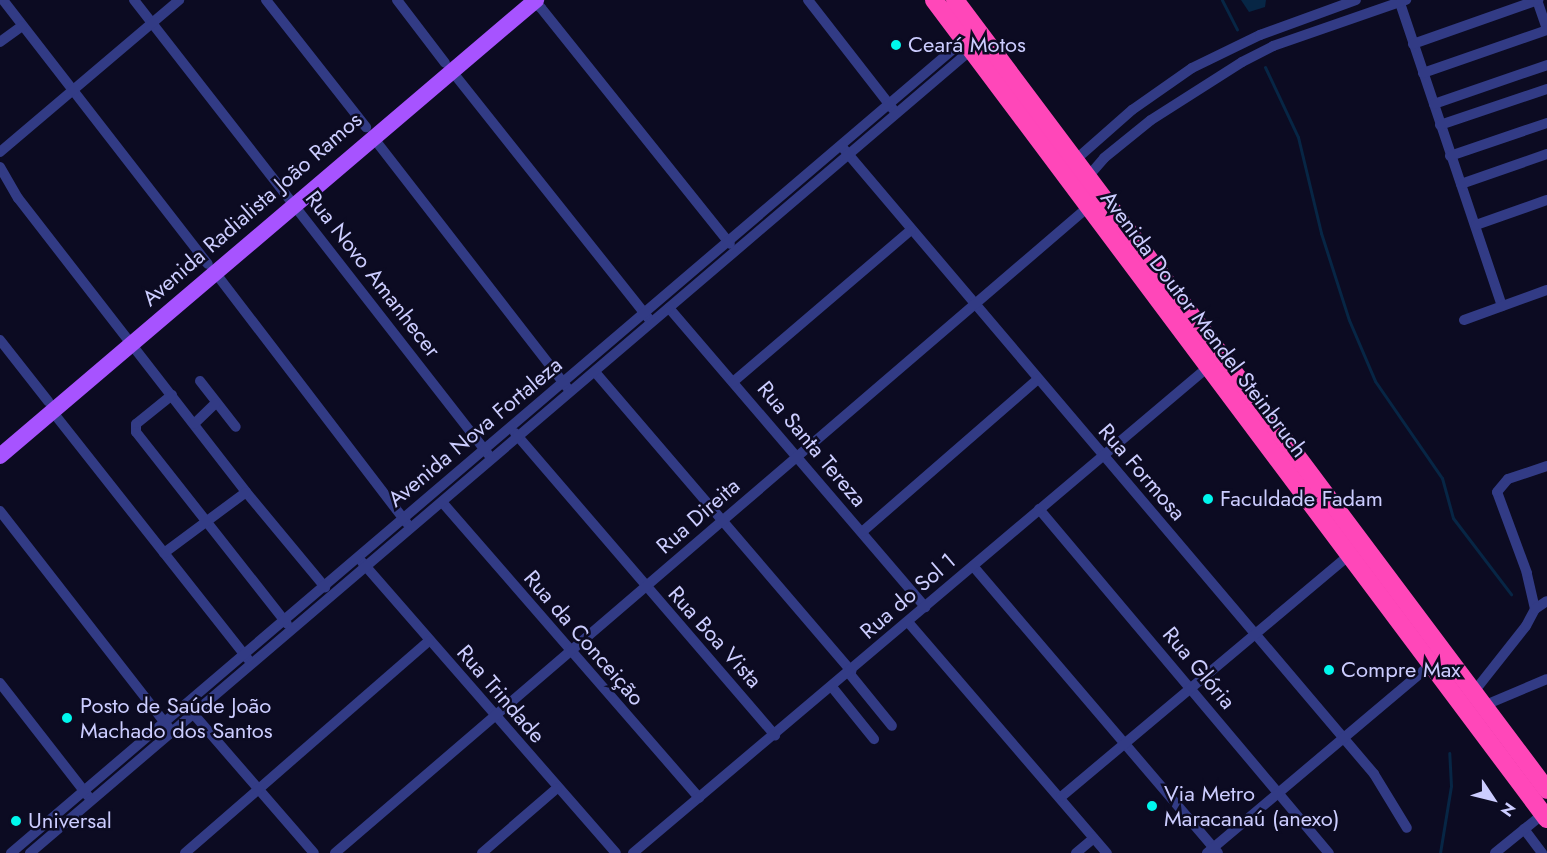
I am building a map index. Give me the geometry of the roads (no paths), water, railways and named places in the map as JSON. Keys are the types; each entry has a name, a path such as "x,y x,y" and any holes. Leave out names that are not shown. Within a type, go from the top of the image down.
{"highway":[{"name":"Avenida Doutor Mendel Steinbruch","path":"934,0 1086,208 1545,817"},
{"name":"Avenida Doutor Mendel Steinbruch","path":"960,2 1073,162 1478,700 1544,781"}],"main road":[{"name":"Avenida Radialista João Ramos","path":"0,456 50,406 369,131 448,66 532,2"},
{"name":"Avenida Radialista João Ramos","path":"0,442 50,406"}],"street":[{"path":"3,0 407,523"},
{"name":"Rua Novo Amanhecer","path":"134,0 492,459"},
{"path":"0,152 179,0"},
{"path":"266,0 571,392"},
{"path":"398,0 652,323"},
{"path":"808,0 892,108"},
{"path":"1073,162 1132,110 1192,68 1267,32 1356,0"},
{"path":"1413,44 1537,0 1547,29 1423,73"},
{"path":"1086,179 1104,158 1160,113 1195,89 1273,46 1402,1 1413,44 1502,306"},
{"path":"532,2 734,249"},
{"path":"0,42 22,26"},
{"path":"1267,32 1273,46"},
{"name":"Avenida Nova Fortaleza","path":"407,523 442,502 595,372 844,150 968,45"},
{"path":"1434,104 1547,65"},
{"path":"1440,125 1547,89"},
{"path":"1450,156 1547,123"},
{"name":"Avenida Nova Fortaleza","path":"30,853 292,630 484,449 564,383 726,240 844,150"},
{"name":"Rua Formosa","path":"844,150 1037,380 1255,632 1385,789 1407,828"},
{"path":"1461,184 1547,154"},
{"path":"0,167 18,198 129,338 246,492 325,587"},
{"path":"1476,225 1547,200"},
{"name":"Rua Direita","path":"335,853 1086,208"},
{"path":"733,382 911,230"},
{"path":"1464,320 1547,290"},
{"name":"Rua Santa Tereza","path":"669,308 925,607"},
{"path":"0,340 252,664"},
{"name":"Rua do Sol 1","path":"633,853 1207,368"},
{"path":"595,372 850,672 892,726"},
{"path":"862,532 1037,380"},
{"path":"200,381 236,427"},
{"path":"172,395 134,427 205,522 292,630"},
{"path":"194,424 216,403"},
{"name":"Rua Boa Vista","path":"510,428 645,588 775,735"},
{"path":"1535,609 1527,573 1497,492 1509,479 1547,466"},
{"path":"164,553 246,492"},
{"name":"Rua da Conceição","path":"442,502 569,652 699,798"},
{"name":"Rua Glória","path":"1039,509 1329,853"},
{"path":"0,511 173,732"},
{"path":"1061,797 1348,556"},
{"name":"Avenida Nova Fortaleza","path":"11,853 284,620 325,587 362,562"},
{"name":"Rua Trindade","path":"362,562 556,788 616,853"},
{"path":"973,566 1126,743 1213,851 1342,737 1430,664"},
{"path":"1478,700 1535,609 1547,601"},
{"path":"908,622 1107,853"},
{"path":"185,853 429,641"},
{"path":"1478,700 1547,679"},
{"path":"0,683 92,801"},
{"path":"832,687 874,739"},
{"path":"186,705 314,853"},
{"path":"482,853 556,788"},
{"path":"1494,853 1524,829 1545,817"},
{"path":"1524,829 1542,853"},
{"path":"1076,853 1094,838"}],"water":[{"path":"1241,0 1266,0 1265,7 1249,12"}],"waterway":[{"path":"1222,0 1237,29"},
{"path":"1265,67 1298,137 1321,233 1349,320 1375,381 1442,478 1453,518 1511,594"},
{"path":"1440,853 1451,786 1449,753"}],"place":[{"name":"Ceará Motos","path":"896,45"},
{"name":"Faculdade Fadam","path":"1208,499"},
{"name":"Compre Max","path":"1329,670"},
{"name":"Posto de Saúde João Machado dos Santos","path":"67,718"},
{"name":"Via Metro Maracanaú (anexo)","path":"1152,806"},
{"name":"Universal","path":"16,821"}]}
